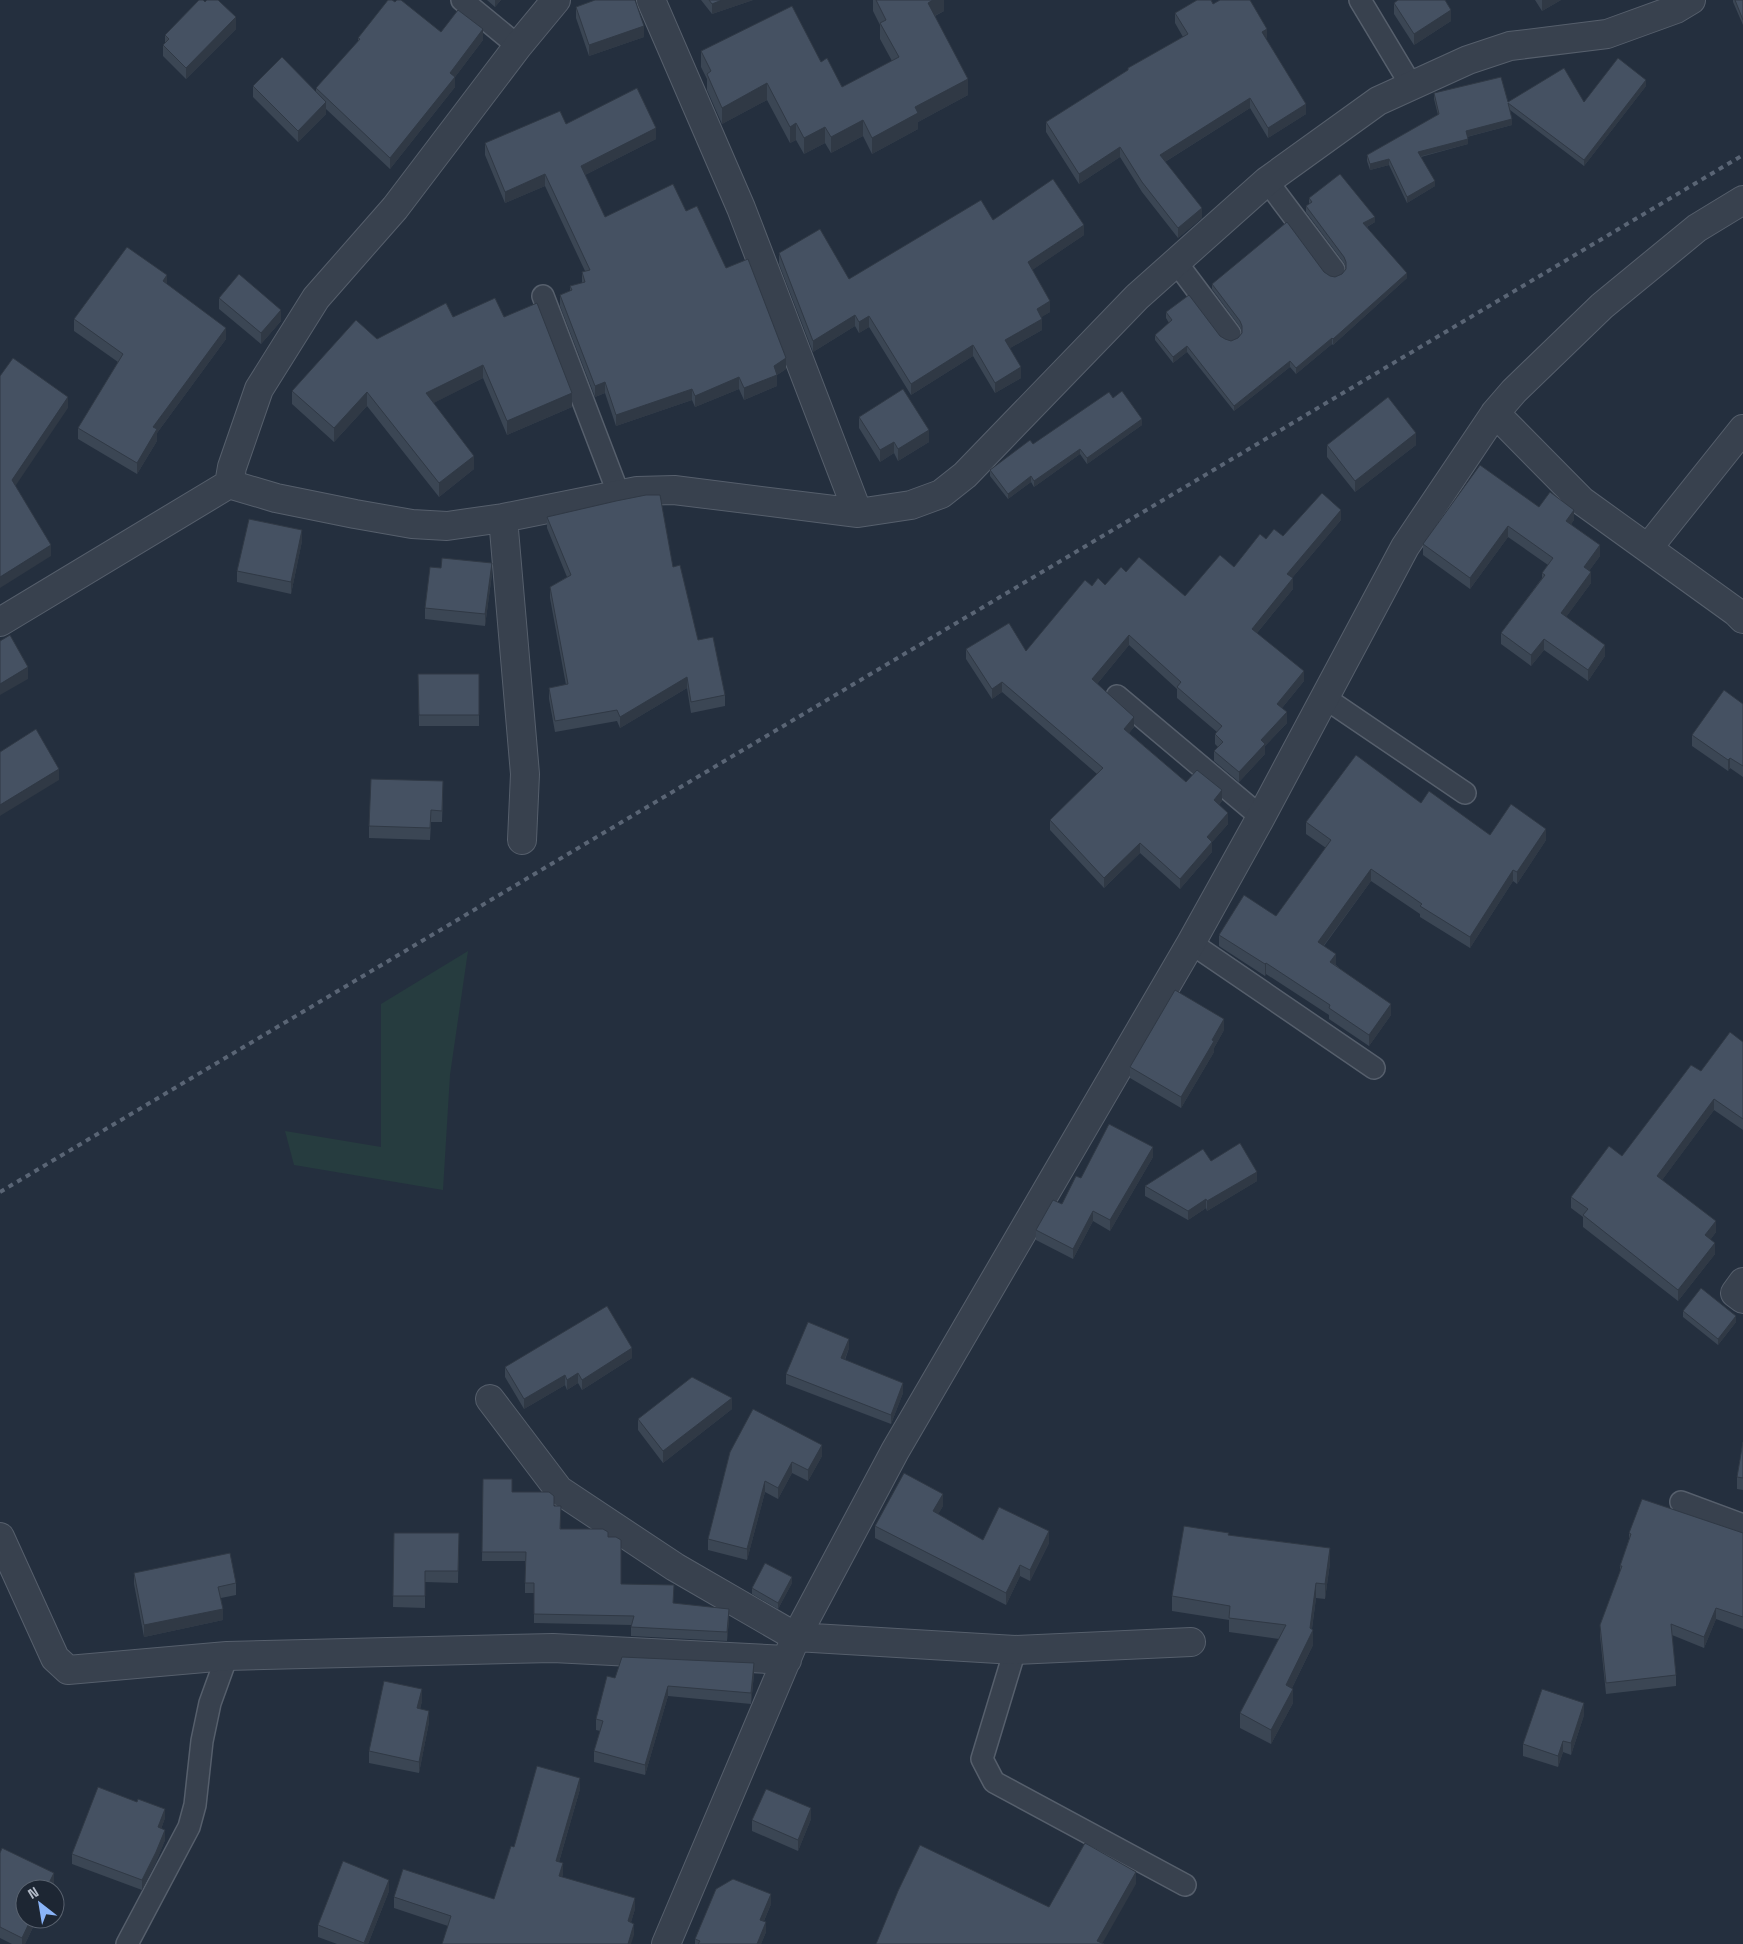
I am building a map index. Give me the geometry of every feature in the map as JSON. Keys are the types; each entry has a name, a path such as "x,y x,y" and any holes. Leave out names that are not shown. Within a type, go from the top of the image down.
{"street":[{"path":"229,484 232,467 259,389 316,298 395,208 518,46 556,0"},
{"path":"651,0 741,208 858,513"},
{"path":"0,622 229,484 276,498 412,524 447,526 503,518 637,491 674,490 858,513 911,505 941,494 965,475 1137,297 1267,181 1378,101 1468,60 1510,46 1607,34 1676,9 1691,0"},
{"path":"666,1944 792,1649 895,1451 1191,944 1405,547 1496,413 1514,391 1602,306 1697,228 1743,200"},
{"path":"1496,413 1582,501 1736,612 1743,620"},
{"path":"1648,548 1743,429"},
{"path":"503,518 525,774 522,840"},
{"path":"1743,1282 1735,1293 1743,1299"},
{"path":"490,1399 559,1490 675,1567 792,1649"},
{"path":"0,1537 55,1658 68,1670 227,1656 553,1648 1015,1650 1191,1642"}],"lane":[{"path":"462,0 518,46"},
{"path":"1360,0 1411,85"},
{"path":"1267,181 1334,270"},
{"path":"1176,262 1230,334"},
{"path":"543,296 619,495"},
{"path":"1117,696 1261,817"},
{"path":"1325,698 1465,793"},
{"path":"1191,944 1374,1068"},
{"path":"1681,1502 1743,1525"},
{"path":"1015,1650 982,1759 994,1782 1185,1885"},
{"path":"127,1944 189,1827 195,1805 202,1741 210,1703 227,1656"}],"green space":[{"path":"468,951 450,1075 443,1190 294,1165 285,1131 381,1147 381,1004"}],"building":[{"path":"199,0 205,2 207,0 218,0 236,17 186,68 163,45 169,39 165,35"},
{"path":"388,0 395,2 401,0 441,32 458,10 483,29 450,73 455,77 390,158 316,88 360,39 358,38"},
{"path":"595,0 635,0 644,26 589,45 576,7"},
{"path":"709,0 722,0 712,4"},
{"path":"876,0 933,0 928,3 968,79 915,107 918,113 872,138 863,120 831,137 825,127 804,138 796,123 790,127 767,83 722,108 707,74 711,71 701,51 792,6 821,62 827,58 842,87 899,57 880,23 886,20"},
{"path":"1197,0 1211,0 1213,4 1220,0 1250,0 1267,29 1262,32 1306,104 1268,128 1250,98 1160,155 1202,208 1178,228 1142,182 1120,147 1079,174 1046,122 1128,70 1128,68 1188,34 1175,13"},
{"path":"1398,0 1445,0 1451,10 1414,34 1394,3"},
{"path":"1735,0 1743,0 1743,20"},
{"path":"282,57 326,102 298,131 253,86"},
{"path":"1618,58 1646,80 1584,160 1508,103 1512,119 1466,131 1468,139 1418,152 1435,181 1407,197 1389,159 1370,164 1367,155 1439,114 1434,93 1501,77 1508,102 1564,68 1584,102"},
{"path":"637,88 656,128 581,166 605,217 673,184 686,211 697,206 726,268 748,259 786,358 774,366 777,375 744,388 739,377 695,396 692,389 616,415 605,382 595,386 560,295 572,290 570,286 585,282 582,272 590,270 545,174 505,192 485,143 560,111 566,124"},
{"path":"1340,174 1375,217 1363,223 1407,273 1333,339 1296,368 1290,361 1234,406 1187,346 1173,357 1155,335 1172,320 1166,312 1189,295 1220,336 1231,341 1238,338 1242,333 1240,321 1212,284 1287,222 1324,272 1335,277 1342,274 1346,269 1344,257 1306,206 1312,202 1309,198"},
{"path":"1053,179 1084,225 1028,262 1050,301 1037,309 1042,319 1005,340 1021,367 995,383 973,345 911,384 869,316 859,322 855,315 813,341 779,253 820,229 849,279 981,200 993,220"},
{"path":"127,247 167,275 163,281 226,328 153,427 157,429 137,463 78,428 123,354 74,319"},
{"path":"239,274 281,310 261,333 219,298"},
{"path":"495,298 504,317 537,303 572,393 507,421 483,365 426,393 474,456 439,483 367,392 334,428 292,391 356,320 377,339 446,303 453,317"},
{"path":"13,358 68,397 12,480 51,545 0,577 0,376"},
{"path":"903,389 929,430 898,449 894,442 880,450 859,417"},
{"path":"1122,391 1142,419 1087,458 1080,449 1034,481 1031,476 1008,494 990,470 1030,440 1033,444 1109,392 1113,398"},
{"path":"1388,397 1416,433 1355,481 1327,445"},
{"path":"1480,465 1539,507 1550,492 1574,510 1566,521 1600,545 1584,567 1591,572 1561,613 1605,645 1588,670 1544,639 1531,655 1501,633 1545,575 1542,573 1553,558 1508,526 1470,578 1423,544"},
{"path":"1322,493 1341,510 1287,574 1293,578 1252,629 1304,671 1277,704 1287,712 1261,740 1265,744 1239,772 1214,751 1223,742 1215,734 1222,726 1177,687 1181,682 1129,635 1092,679 1134,717 1124,729 1186,782 1197,770 1222,790 1214,800 1228,813 1207,837 1212,842 1180,879 1140,843 1104,878 1050,820 1103,768 1002,682 992,689 966,649 1009,623 1026,651 1085,580 1092,586 1098,578 1105,585 1121,567 1126,572 1139,557 1185,596 1220,555 1234,567 1260,534 1266,539 1274,529 1283,536"},
{"path":"646,495 660,495 673,567 680,565 698,640 713,637 725,695 691,702 687,677 620,717 617,710 555,721 549,688 568,684 550,587 571,575 547,517"},
{"path":"249,519 302,530 291,582 237,571"},
{"path":"442,558 492,563 485,614 425,608 430,567 441,568"},
{"path":"10,635 28,667 0,684 0,641"},
{"path":"418,674 479,674 479,715 419,715"},
{"path":"1724,690 1743,704 1743,766 1730,758 1728,760 1692,735"},
{"path":"36,729 59,769 0,805 0,752"},
{"path":"1356,755 1421,803 1429,791 1490,835 1511,804 1546,829 1517,872 1513,870 1470,937 1420,906 1422,904 1371,869 1318,942 1336,954 1330,962 1391,1004 1369,1035 1329,1008 1330,1005 1219,935 1244,895 1276,916 1331,840 1306,822"},
{"path":"371,779 443,781 442,811 431,810 430,828 369,826"},
{"path":"1175,990 1224,1019 1212,1040 1214,1041 1181,1097 1130,1067"},
{"path":"1730,1032 1743,1042 1743,1119 1714,1099 1657,1176 1716,1221 1705,1235 1715,1243 1678,1290 1583,1215 1588,1209 1571,1197 1609,1146 1622,1156 1691,1065 1701,1071"},
{"path":"1109,1124 1153,1147 1110,1220 1093,1211 1073,1249 1036,1230 1053,1200 1062,1204 1076,1176 1081,1178"},
{"path":"1240,1143 1257,1172 1207,1201 1206,1199 1188,1211 1145,1186 1203,1149 1211,1161"},
{"path":"1701,1288 1736,1316 1718,1339 1683,1311"},
{"path":"607,1306 632,1348 582,1380 578,1373 567,1380 565,1375 524,1399 505,1367"},
{"path":"808,1322 849,1339 841,1358 903,1383 891,1415 786,1374"},
{"path":"692,1377 732,1398 663,1451 638,1419"},
{"path":"753,1409 822,1445 808,1470 792,1462 778,1488 765,1481 747,1549 708,1539 730,1452"},
{"path":"1743,1442 1743,1478 1737,1477"},
{"path":"904,1473 943,1494 933,1511 983,1540 999,1507 1049,1531 1030,1570 1020,1565 1006,1593 875,1526"},
{"path":"483,1479 512,1479 512,1492 549,1492 554,1496 554,1506 561,1506 560,1529 603,1529 608,1532 608,1537 616,1537 621,1540 621,1584 674,1585 673,1603 729,1609 727,1632 631,1627 634,1616 534,1614 534,1583 525,1583 526,1552 482,1552"},
{"path":"1642,1499 1743,1533 1743,1617 1716,1608 1704,1637 1671,1624 1676,1675 1606,1683 1600,1625 1622,1566 1620,1566 1631,1534 1629,1533"},
{"path":"1184,1526 1229,1533 1228,1535 1330,1548 1325,1584 1316,1583 1310,1628 1313,1630 1286,1685 1293,1689 1271,1730 1240,1713 1286,1625 1229,1618 1230,1606 1172,1596"},
{"path":"394,1533 459,1533 458,1571 425,1571 425,1596 393,1596"},
{"path":"230,1553 236,1583 218,1587 223,1609 144,1625 134,1573"},
{"path":"765,1563 792,1577 778,1603 752,1588"},
{"path":"622,1657 754,1663 751,1693 668,1686 645,1765 594,1751 603,1721 596,1719 607,1676 615,1678"},
{"path":"384,1681 422,1689 417,1708 429,1711 419,1762 369,1751"},
{"path":"1542,1689 1584,1703 1571,1743 1563,1741 1558,1756 1523,1744"},
{"path":"537,1766 580,1778 556,1861 563,1863 559,1876 635,1898 628,1921 634,1924 628,1944 442,1944 451,1916 394,1897 403,1869 494,1899 511,1846 514,1847"},
{"path":"98,1787 137,1802 138,1799 165,1809 158,1827 165,1830 142,1880 72,1854"},
{"path":"766,1789 811,1808 798,1840 752,1820"},
{"path":"1085,1843 1136,1872 1097,1941 1104,1944 876,1944 920,1845 1049,1907"},
{"path":"2,1848 54,1873 51,1879 15,1879 15,1929 26,1929 22,1938 0,1927 0,1853"},
{"path":"343,1861 389,1880 364,1943 318,1925"},
{"path":"733,1879 771,1894 760,1920 766,1922 757,1944 698,1944 700,1941 695,1939 716,1889"}],"railway":[{"path":"0,1192 1743,155"}]}
